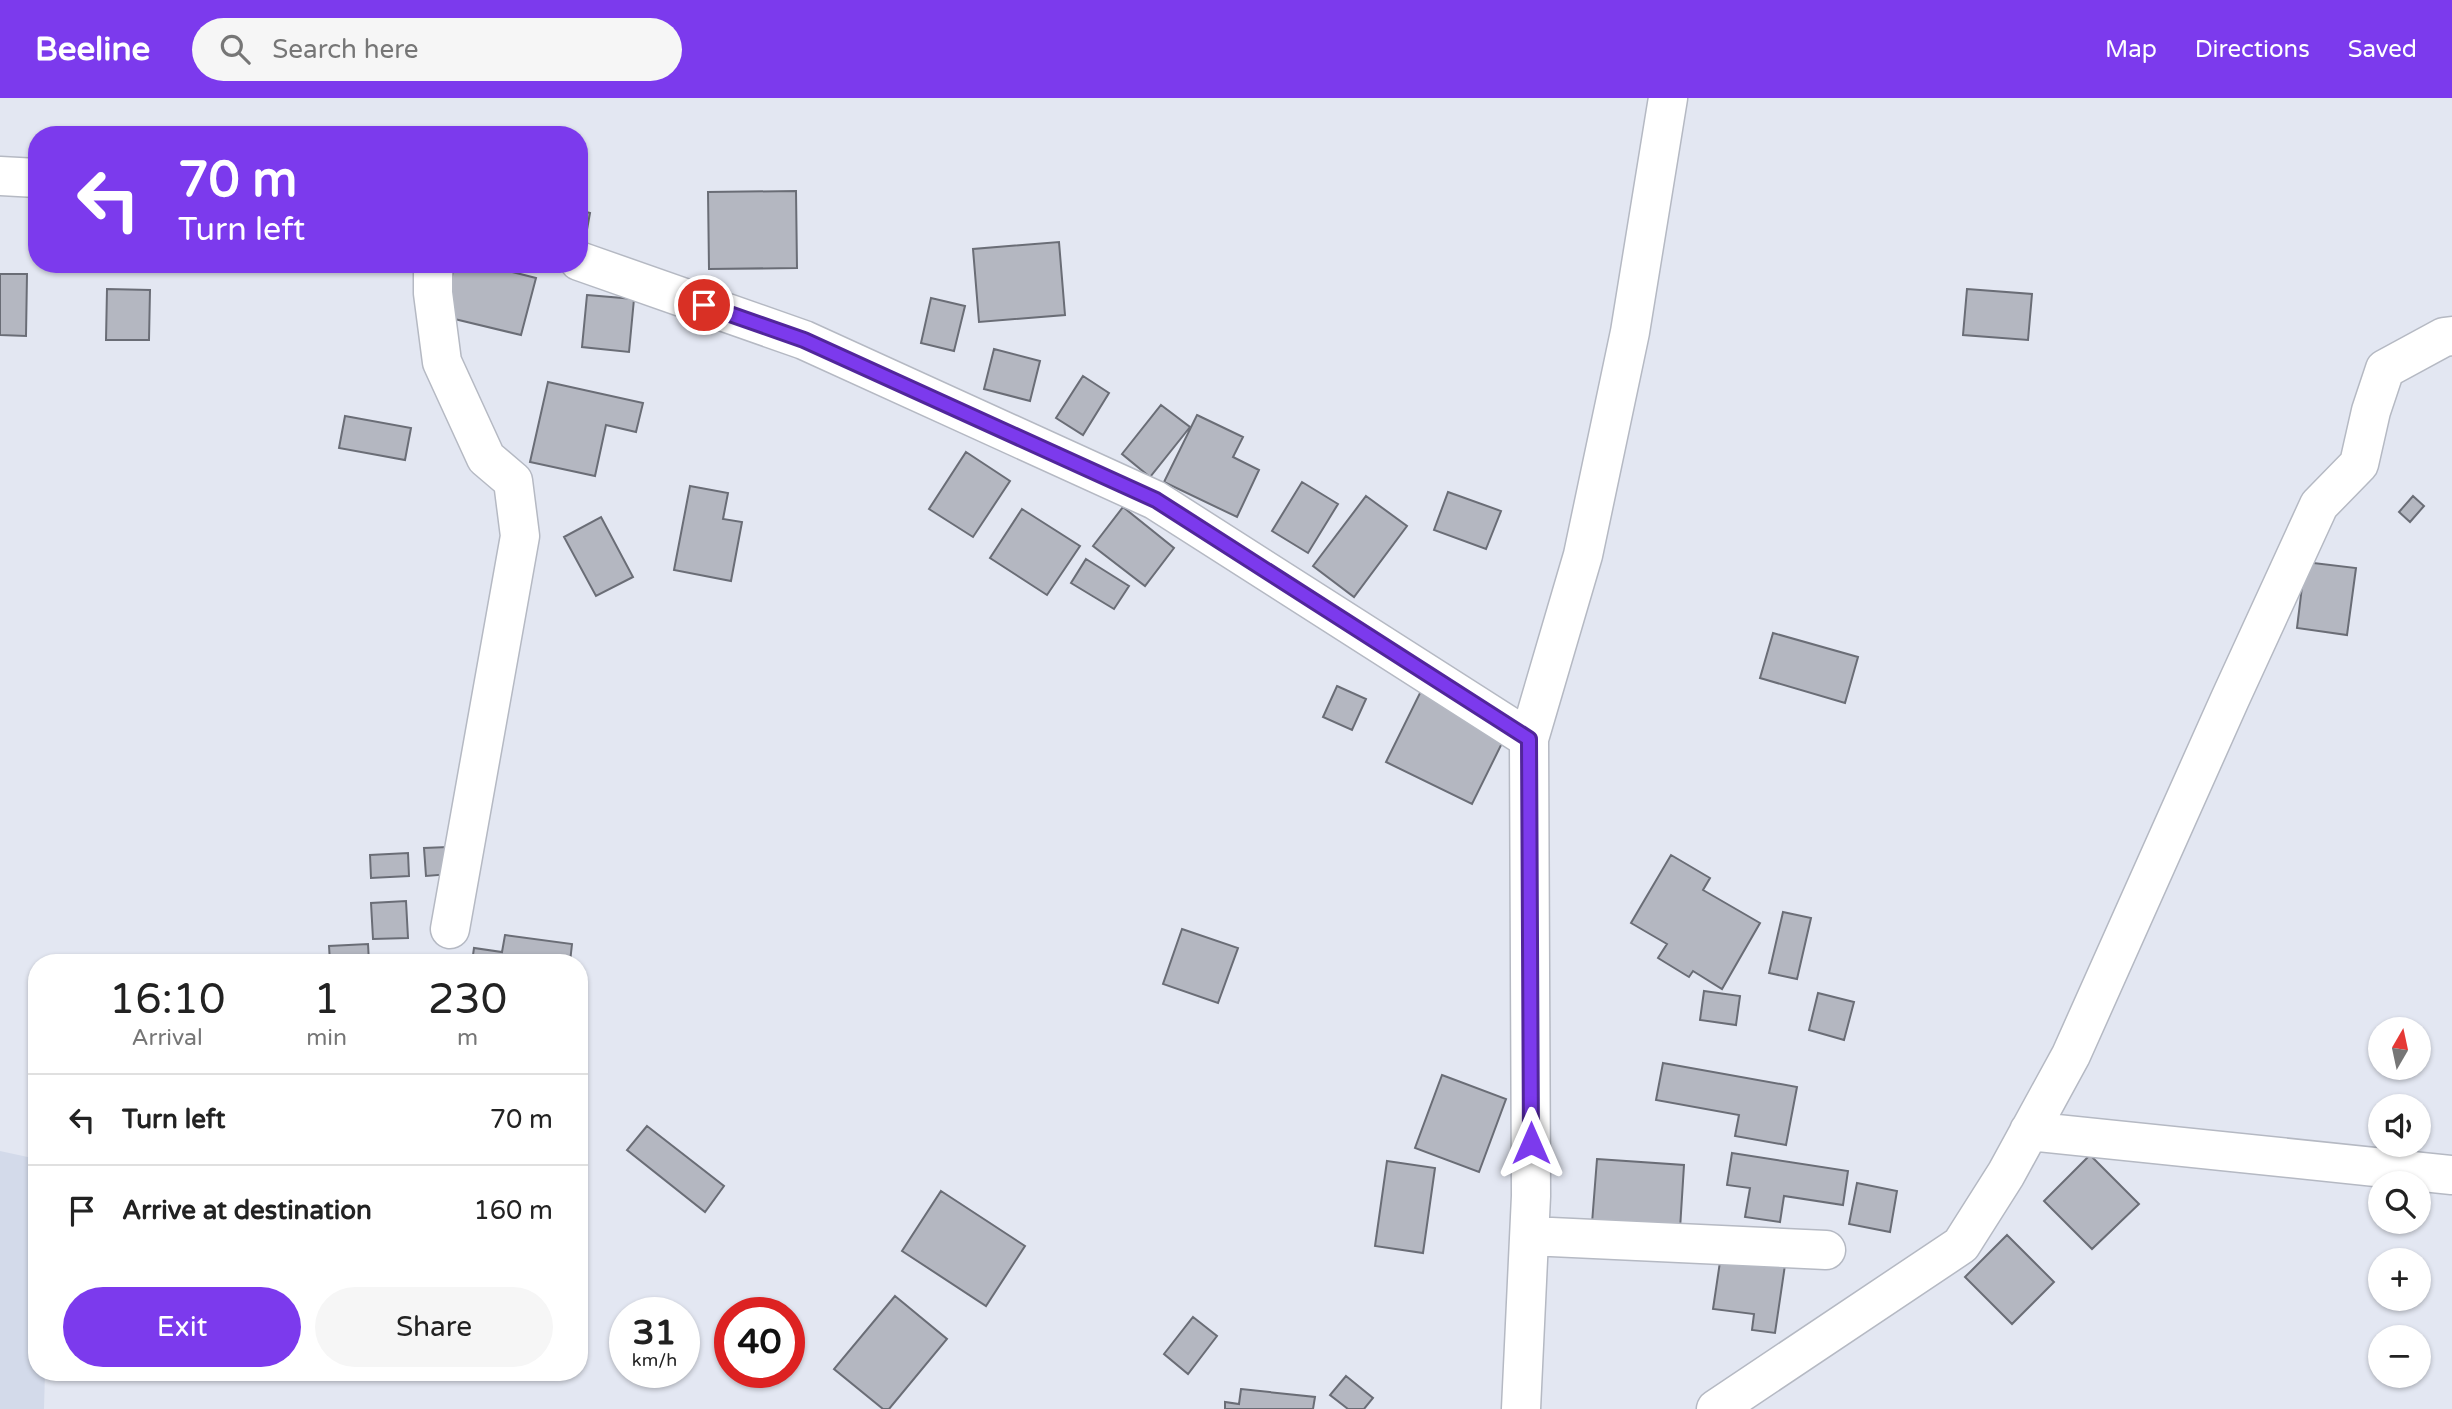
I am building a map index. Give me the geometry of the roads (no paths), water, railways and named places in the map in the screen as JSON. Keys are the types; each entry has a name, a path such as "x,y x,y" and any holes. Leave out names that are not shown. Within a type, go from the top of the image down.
{"street":[{"path":"1521,1409 1530,1236 1529,739 1583,555 1630,332 1668,98"},
{"path":"0,176 28,178"},
{"path":"588,264 804,340 1156,500 1529,739"},
{"path":"433,273 442,362 486,458 513,481 520,536 450,929"},
{"path":"1716,1409 1961,1245 2006,1174 2071,1055 2319,505 2359,464 2371,411 2385,369 2444,337 2452,336"},
{"path":"2029,1131 2452,1175"},
{"path":"1530,1236 1826,1250"}]}
